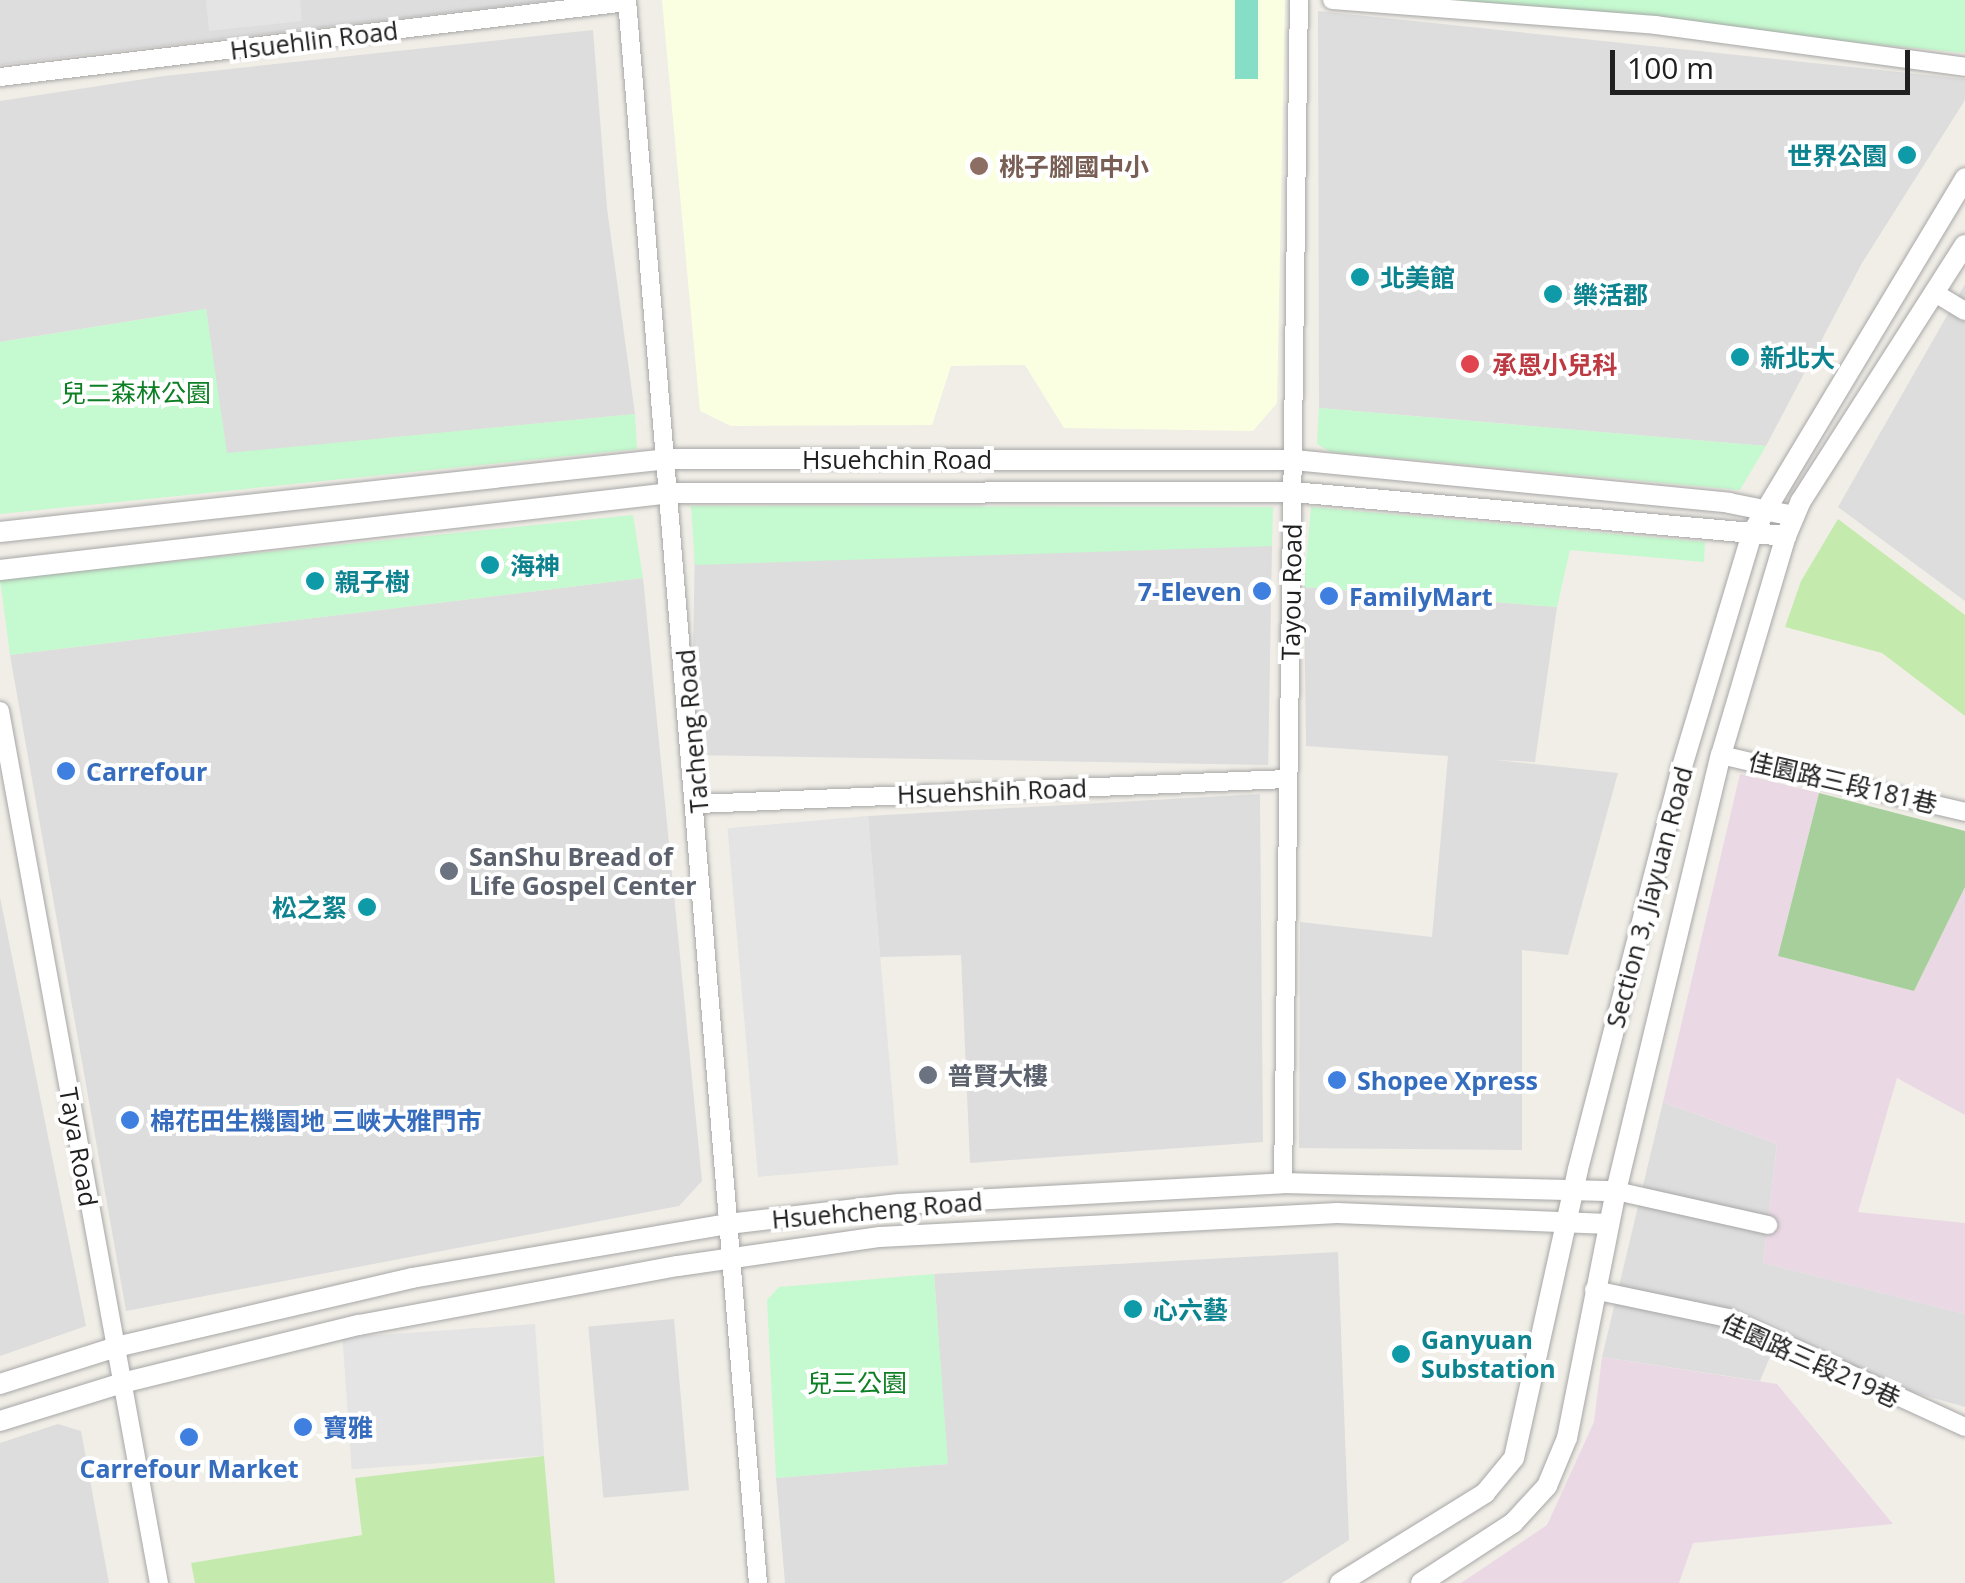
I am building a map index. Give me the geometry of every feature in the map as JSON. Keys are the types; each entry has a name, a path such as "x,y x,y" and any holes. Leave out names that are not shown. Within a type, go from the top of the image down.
{"street":[{"name":"Tayou Road","path":"1283,1184 1299,0"},
{"path":"1332,0 1656,25 1965,67"},
{"name":"Hsuehlin Road","path":"0,77 627,1"},
{"name":"Tacheng Road","path":"627,1 698,804 758,1583"},
{"name":"Section 3, Jiayuan Road","path":"1340,1583 1485,1492 1514,1458 1574,1189 1681,770 1752,533 1763,507 1965,178"},
{"name":"Section 3, Jiayuan Road","path":"1422,1583 1513,1524 1547,1486 1566,1438 1616,1191 1721,756 1790,526 1965,245"},
{"path":"1935,293 1965,311"},
{"name":"Hsuehchin Road","path":"0,532 668,459 1294,460 1763,507 1790,526"},
{"name":"Hsuehchin Road","path":"0,570 671,493 1293,492 1752,533 1790,526"},
{"name":"Taya Road","path":"0,710 159,1583"},
{"name":"佳園路三段181巷","path":"1721,756 1965,812"},
{"name":"Hsuehshih Road","path":"698,804 1286,779"},
{"name":"Hsuehcheng Road","path":"0,1384 116,1347 412,1278 728,1224 898,1204 1283,1184 1574,1189 1616,1191 1768,1226"},
{"name":"Hsuehcheng Road","path":"0,1421 122,1382 359,1325 731,1258 915,1234 1199,1215 1568,1218 1609,1224"},
{"name":"佳園路三段219巷","path":"1594,1290 1728,1318 1965,1427"}],"shaded area":[{"path":"0,0 555,0 0,65"},
{"path":"206,0 300,0 302,21 209,31"},
{"name":"桃子腳國中小","path":"662,0 1285,0 1277,403 1253,431 1064,428 1025,365 951,366 932,425 731,426 700,411"},
{"path":"1318,11 1965,79 1965,100 1862,263 1766,446 1319,408"},
{"path":"593,30 607,208 635,414 226,454 206,309 0,342 0,101 164,76"},
{"path":"1965,284 1965,601 1838,507"},
{"path":"695,536 1272,546 1268,765 691,755"},
{"path":"643,578 702,1181 679,1206 126,1311 10,655"},
{"path":"1304,587 1557,607 1535,762 1495,760 1618,773 1568,955 1522,950 1522,1150 1299,1148 1300,922 1432,937 1448,756 1306,746"},
{"path":"1740,774 1819,793 1778,956 1914,991 1965,887 1965,1115 1897,1078 1858,1212 1965,1223 1965,1314 1763,1263 1777,1144 1663,1102"},
{"path":"1260,794 1263,1142 970,1163 961,955 880,957 868,816"},
{"path":"868,816 899,1165 758,1177 728,828"},
{"path":"0,897 86,1326 0,1356"},
{"path":"1663,1102 1777,1144 1763,1263 1965,1314 1965,1407 1772,1352 1760,1381 1602,1357"},
{"path":"1338,1252 1349,1540 1282,1583 785,1583 776,1478 947,1464 934,1274"},
{"path":"674,1319 689,1490 603,1498 588,1326"},
{"path":"535,1324 544,1456 352,1469 342,1337"},
{"path":"1602,1357 1777,1384 1893,1524 1693,1543 1679,1583 1461,1583 1547,1525 1594,1422"},
{"path":"58,1424 81,1431 109,1583 0,1583 0,1443"}],"green space":[{"path":"1235,0 1258,0 1258,79 1235,79"},
{"path":"1425,0 1965,0 1965,53"},
{"name":"兒二森林公園","path":"206,309 227,453 635,414 637,449 0,514 0,342"},
{"path":"1319,408 1766,446 1740,490 1331,452 1317,444"},
{"path":"691,506 1273,507 1272,546 695,565"},
{"path":"1311,507 1705,542 1704,562 1570,550 1557,607 1304,587"},
{"path":"633,515 643,578 10,655 0,579"},
{"path":"1838,519 1965,615 1965,716 1882,653 1785,627 1801,581"},
{"path":"1819,793 1965,831 1965,887 1914,991 1778,956"},
{"name":"兒三公園","path":"934,1274 948,1464 776,1478 767,1300 779,1287"},
{"path":"544,1456 555,1583 195,1583 191,1563 362,1535 355,1478"}],"place":[{"name":"世界公園","path":"1907,155"},
{"name":"桃子腳國中小","path":"979,166"},
{"name":"北美館","path":"1360,277"},
{"name":"樂活郡","path":"1553,294"},
{"name":"新北大","path":"1740,357"},
{"name":"承恩小兒科","path":"1470,364"},
{"name":"海神","path":"490,565"},
{"name":"親子樹","path":"315,581"},
{"name":"7-Eleven","path":"1262,591"},
{"name":"FamilyMart","path":"1329,596"},
{"name":"Carrefour","path":"66,771"},
{"name":"SanShu Bread of Life Gospel Center","path":"449,871"},
{"name":"松之絮","path":"367,907"},
{"name":"普賢大樓","path":"928,1075"},
{"name":"Shopee Xpress","path":"1337,1080"},
{"name":"棉花田生機園地 三峽大雅門市","path":"130,1120"},
{"name":"心六藝","path":"1133,1309"},
{"name":"Ganyuan Substation","path":"1401,1354"},
{"name":"寶雅","path":"303,1427"},
{"name":"Carrefour Market","path":"189,1437"}]}
